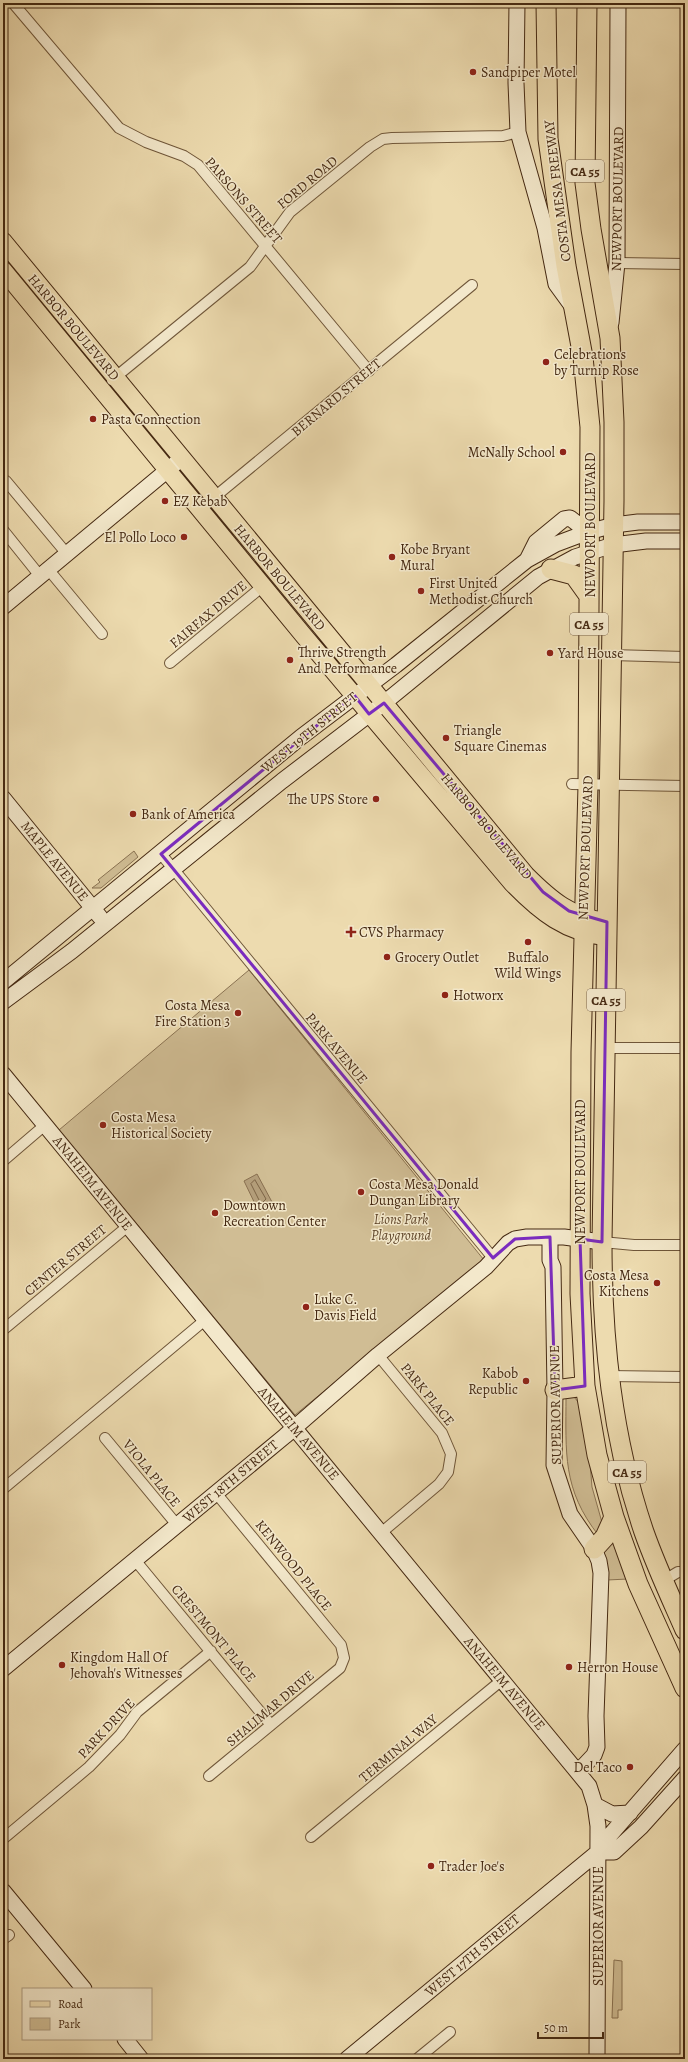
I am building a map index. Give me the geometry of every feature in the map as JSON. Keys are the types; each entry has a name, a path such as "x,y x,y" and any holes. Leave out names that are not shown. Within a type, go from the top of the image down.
{"highway":[{"name":"COSTA MESA FREEWAY","path":"546,3 548,139 573,306"},
{"name":"COSTA MESA FREEWAY","path":"587,3 585,183 591,229 610,338"},
{"name":"NEWPORT BOULEVARD","path":"573,306 582,357 590,427 588,532 589,596 580,784 583,926 580,1294 585,1386 597,1455 614,1517 638,1584 685,1688"},
{"name":"NEWPORT BOULEVARD","path":"610,338 614,422 614,525 602,1242 603,1321 608,1376 620,1446 628,1478 644,1532 685,1630"},
{"path":"551,569 574,575 589,596"},
{"path":"556,1390 585,1386"},
{"path":"594,1550 605,1537 614,1517"}],"main road":[{"name":"HARBOR BOULEVARD","path":"3,241 526,875 555,902 569,911 583,926"},
{"name":"HARBOR BOULEVARD","path":"3,270 369,714 512,883 548,914 564,925 583,926 607,930"}],"street":[{"name":"PARSONS STREET","path":"13,3 119,128 146,142 184,156 198,165 266,245 369,371"},
{"name":"NEWPORT BOULEVARD","path":"517,3 516,83 518,132 545,228 556,284 573,306"},
{"name":"NEWPORT BOULEVARD","path":"610,338 617,263 618,3"},
{"name":"FORD ROAD","path":"101,389 250,267 290,212 370,147 383,139 503,136 518,132"},
{"path":"617,263 685,264"},
{"name":"BERNARD STREET","path":"200,509 472,285"},
{"path":"3,607 182,458"},
{"path":"6,481 67,554"},
{"path":"527,560 536,542 564,519 570,518 588,532"},
{"name":"WEST 19TH STREET","path":"3,982 354,695 527,560 556,544 588,532 614,525 638,522 685,522"},
{"path":"3,530 102,634"},
{"name":"WEST 19TH STREET","path":"3,1002 106,924 282,781 369,714 508,601 551,569 589,552 613,545 646,541 685,541"},
{"name":"FAIRFAX DRIVE","path":"170,663 263,586"},
{"path":"611,655 685,657"},
{"path":"580,784 685,786"},
{"name":"MAPLE AVENUE","path":"3,798 106,924"},
{"name":"PARK AVENUE","path":"161,854 493,1258"},
{"path":"605,1048 685,1048"},
{"name":"ANAHEIM AVENUE","path":"3,1074 578,1772 594,1799"},
{"path":"3,1161 45,1125"},
{"name":"CENTER STREET","path":"3,1330 128,1226"},
{"name":"WEST 18TH STREET","path":"3,1669 177,1526 378,1355 486,1267 501,1248 515,1239 527,1237 580,1239 602,1242"},
{"name":"SUPERIOR AVENUE","path":"550,1237 550,1260 553,1267 556,1471 570,1514 594,1550 599,1561 601,1573 596,1716 597,1747 594,1755 578,1772"},
{"path":"602,1242 634,1245 685,1245"},
{"path":"3,1489 205,1320"},
{"name":"PARK PLACE","path":"378,1355 442,1433 451,1454 448,1472 439,1484 381,1533"},
{"path":"608,1376 685,1377"},
{"name":"VIOLA PLACE","path":"105,1438 177,1526"},
{"name":"KENWOOD PLACE","path":"216,1493 341,1645 344,1658"},
{"name":"CRESTMONT PLACE","path":"135,1560 271,1725"},
{"path":"663,1580 678,1572 685,1572"},
{"name":"PARK DRIVE","path":"3,1839 103,1754 120,1735 137,1712 210,1651"},
{"name":"SHALIMAR DRIVE","path":"209,1776 340,1668 344,1658"},
{"name":"TERMINAL WAY","path":"311,1837 502,1680"},
{"path":"598,1852 610,1834 685,1749"},
{"path":"598,1852 614,1852 627,1841 685,1778"},
{"path":"594,1799 612,1814 630,1813"},
{"name":"SUPERIOR AVENUE","path":"594,1799 598,1852 597,2059"},
{"name":"WEST 17TH STREET","path":"347,2059 598,1852"},
{"path":"3,1891 83,1988"},
{"path":"417,2059 450,2032"},
{"path":"126,2040 141,2059"}],"highlighted area":[{"path":"354,695 369,714 384,703 543,892 569,911 607,922 602,1242 580,1239 585,1386 555,1390 550,1237 515,1239 493,1258 161,854"}],"green space":[{"path":"134,851 138,857 101,888 92,888 100,882 98,880"},
{"name":"Lions Park Playground","path":"249,970 484,1260 295,1415 59,1130"},
{"path":"566,1396 574,1397 579,1403 590,1463 592,1487 603,1526 599,1536 587,1519 572,1486 567,1453"},
{"path":"610,1534 628,1579 607,1580 600,1547"},
{"path":"614,1960 622,1961 622,2010 618,2010 618,2018 612,2018"}],"water":[{"path":"257,1174 272,1202 258,1210 244,1181"}],"place":[{"name":"Sandpiper Motel","path":"473,72"},
{"name":"Celebrations by Turnip Rose","path":"546,362"},
{"name":"Pasta Connection","path":"93,419"},
{"name":"McNally School","path":"563,452"},
{"name":"EZ Kebab","path":"165,501"},
{"name":"El Pollo Loco","path":"184,537"},
{"name":"Kobe Bryant Mural","path":"392,557"},
{"name":"First United Methodist Church","path":"421,591"},
{"name":"Yard House","path":"550,653"},
{"name":"Thrive Strength And Performance","path":"290,660"},
{"name":"Triangle Square Cinemas","path":"446,738"},
{"name":"The UPS Store","path":"376,799"},
{"name":"Bank of America","path":"133,814"},
{"name":"CVS Pharmacy","path":"351,932"},
{"name":"Buffalo Wild Wings","path":"528,942"},
{"name":"Grocery Outlet","path":"387,957"},
{"name":"Hotworx","path":"445,995"},
{"name":"Costa Mesa Fire Station 3","path":"238,1013"},
{"name":"Costa Mesa Historical Society","path":"103,1125"},
{"name":"Costa Mesa Donald Dungan Library","path":"361,1192"},
{"name":"Downtown Recreation Center","path":"215,1213"},
{"name":"Costa Mesa Kitchens","path":"657,1283"},
{"name":"Luke C. Davis Field","path":"306,1307"},
{"name":"Kabob Republic","path":"526,1381"},
{"name":"Kingdom Hall Of Jehovah's Witnesses","path":"62,1665"},
{"name":"Herron House","path":"569,1667"},
{"name":"Del Taco","path":"630,1767"},
{"name":"Trader Joe's","path":"431,1866"}]}
